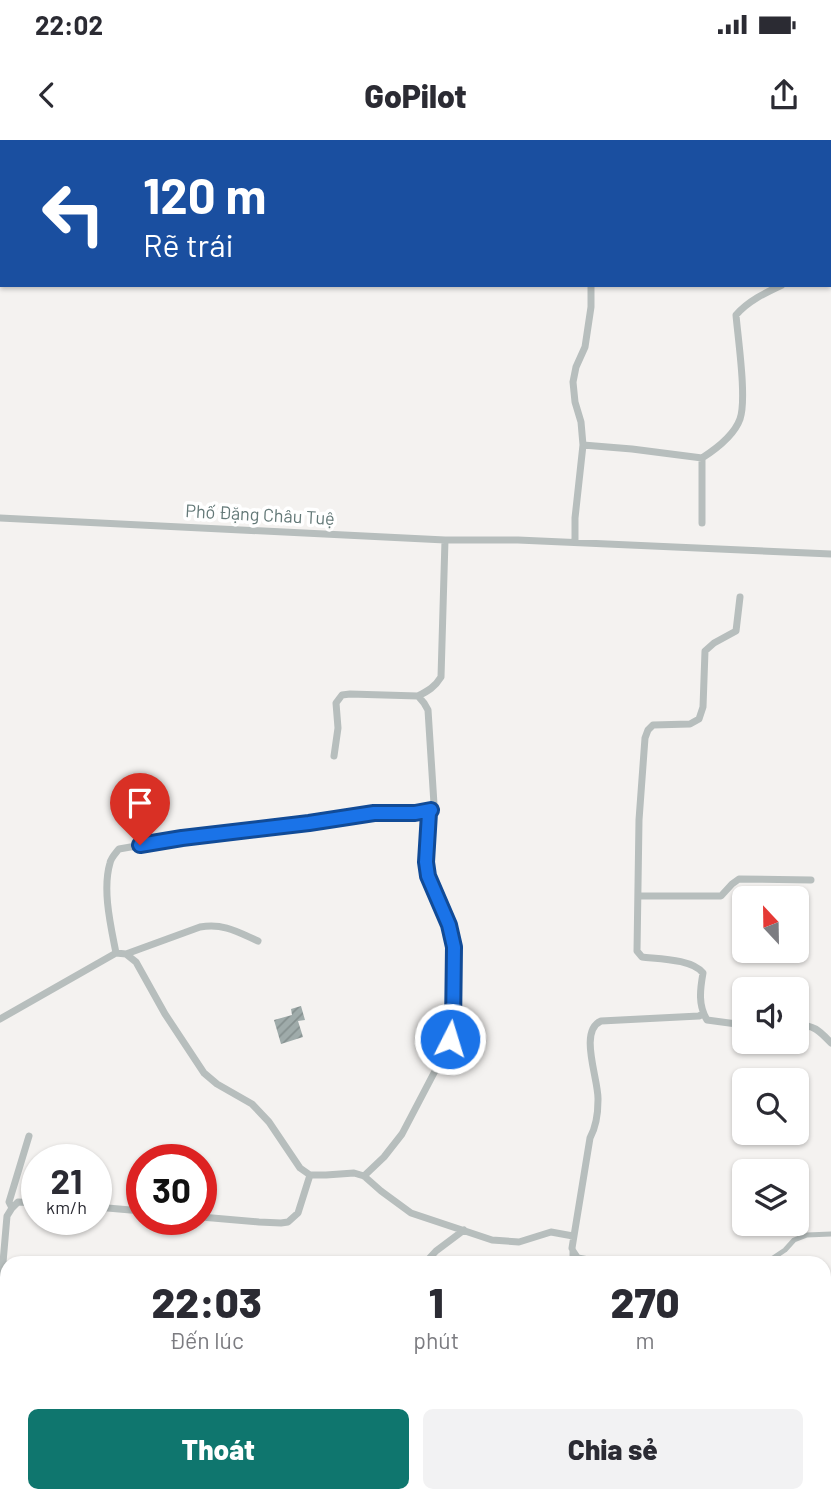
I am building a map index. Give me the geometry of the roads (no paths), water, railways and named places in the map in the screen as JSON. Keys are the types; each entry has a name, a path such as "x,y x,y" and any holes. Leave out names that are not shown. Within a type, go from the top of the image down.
{"street":[{"path":"591,287 592,307 585,347 573,382 583,445 572,542 831,554"},
{"path":"583,445 702,458 712,452 733,432 741,418 742,392 736,315 742,307 778,287"},
{"path":"702,458 702,523"},
{"name":"Phố Đặng Châu Tuệ","path":"0,518 444,540 572,542"},
{"path":"334,756 338,728 336,703 342,695 418,696 432,689 441,677 444,540"},
{"path":"732,1023 707,1020 703,1014 699,998 702,973 699,968 642,957 637,951 639,820 645,738 648,730 653,725 690,724 699,719 703,707 705,651 736,631 740,597"},
{"path":"364,1176 402,1134 446,1050 453,1028 454,947 449,925 428,876 426,862 429,813 434,804 428,710 418,696"},
{"path":"116,953 107,876 110,860 119,849 374,813 415,813 431,810"},
{"path":"638,897 721,896 739,879 811,880"},
{"path":"0,1019 116,953 126,954 200,927 221,925 258,941"},
{"path":"126,954 136,962 165,1014 204,1073 253,1104 300,1168 310,1175 354,1173 364,1176 411,1213 492,1240 519,1242 551,1232 573,1236"},
{"path":"572,1248 599,1098 592,1070 590,1035 595,1023 703,1014"},
{"path":"809,1027 817,1028 831,1042"},
{"path":"12,1208 9,1202 29,1136"},
{"path":"217,1218 288,1222 298,1213 310,1175"},
{"path":"4,1256 7,1216 18,1202 21,1202"},
{"path":"431,1256 464,1230"}],"lane":[{"path":"776,1256 794,1240 831,1234"},
{"path":"572,1248 572,1256"},
{"path":"572,1248 577,1256"}]}
